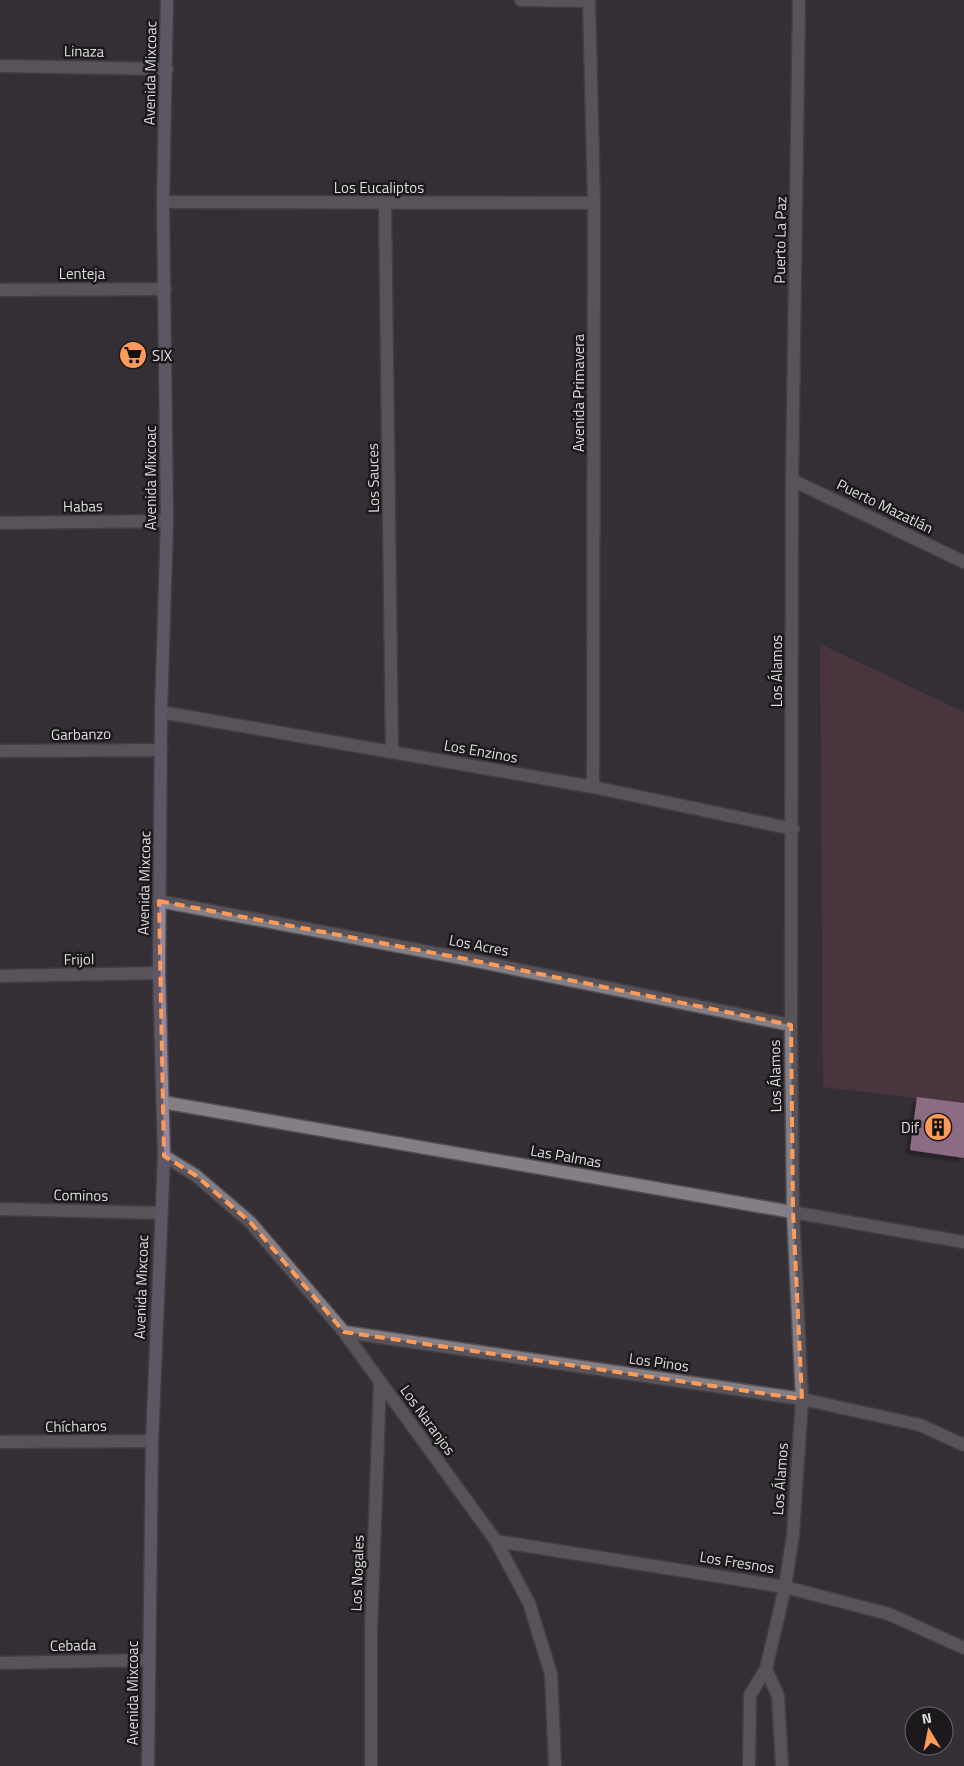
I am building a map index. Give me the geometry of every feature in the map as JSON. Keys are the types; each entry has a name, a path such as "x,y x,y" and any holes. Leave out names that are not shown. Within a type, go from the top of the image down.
{"street":[{"name":"Avenida Mixcoac","path":"148,1766 152,1441 164,1156 159,973 161,712 167,521 163,202 167,0"},
{"path":"521,0 589,0"},
{"name":"Avenida Primavera","path":"589,0 594,203 593,787"},
{"name":"Puerto La Paz","path":"792,480 799,0"},
{"name":"Linaza","path":"0,66 167,69"},
{"name":"Los Eucaliptos","path":"163,202 594,203"},
{"name":"Los Sauces","path":"384,203 392,752"},
{"name":"Lenteja","path":"0,290 165,289"},
{"name":"Puerto Mazatlán","path":"792,480 964,562"},
{"name":"Los Álamos","path":"749,1766 750,1695 766,1669 785,1586 793,1535 802,1399 793,1211 791,1025 793,829 792,480"},
{"name":"Habas","path":"0,523 167,521"},
{"name":"Los Enzinos","path":"161,712 593,787 793,829"},
{"name":"Garbanzo","path":"0,751 162,750"},
{"name":"Los Acres","path":"160,901 466,959 791,1025"},
{"name":"Frijol","path":"0,976 159,973"},
{"name":"Las Palmas","path":"162,1102 964,1242"},
{"name":"Los Naranjos","path":"164,1156 195,1175 250,1222 344,1332 496,1541 529,1603 551,1674 555,1766"},
{"name":"Cominos","path":"0,1209 161,1213"},
{"name":"Los Pinos","path":"344,1332 802,1399 920,1425 964,1445"},
{"name":"Los Nogales","path":"371,1766 371,1630 380,1382"},
{"name":"Chícharos","path":"0,1442 152,1441"},
{"name":"Los Fresnos","path":"496,1541 785,1586 889,1614 964,1648"},
{"name":"Cebada","path":"0,1663 148,1660"},
{"path":"766,1669 778,1696 782,1766"}],"highlighted area":[{"path":"159,901 466,959 791,1025 793,1211 802,1399 344,1332 250,1222 195,1175 164,1156"}],"shaded area":[{"path":"820,644 964,712 964,1104 823,1087"}],"building":[{"name":"Dif","path":"917,1097 964,1103 964,1158 910,1150"}],"place":[{"name":"SIX","path":"133,355"},
{"name":"Dif","path":"938,1127"}]}
